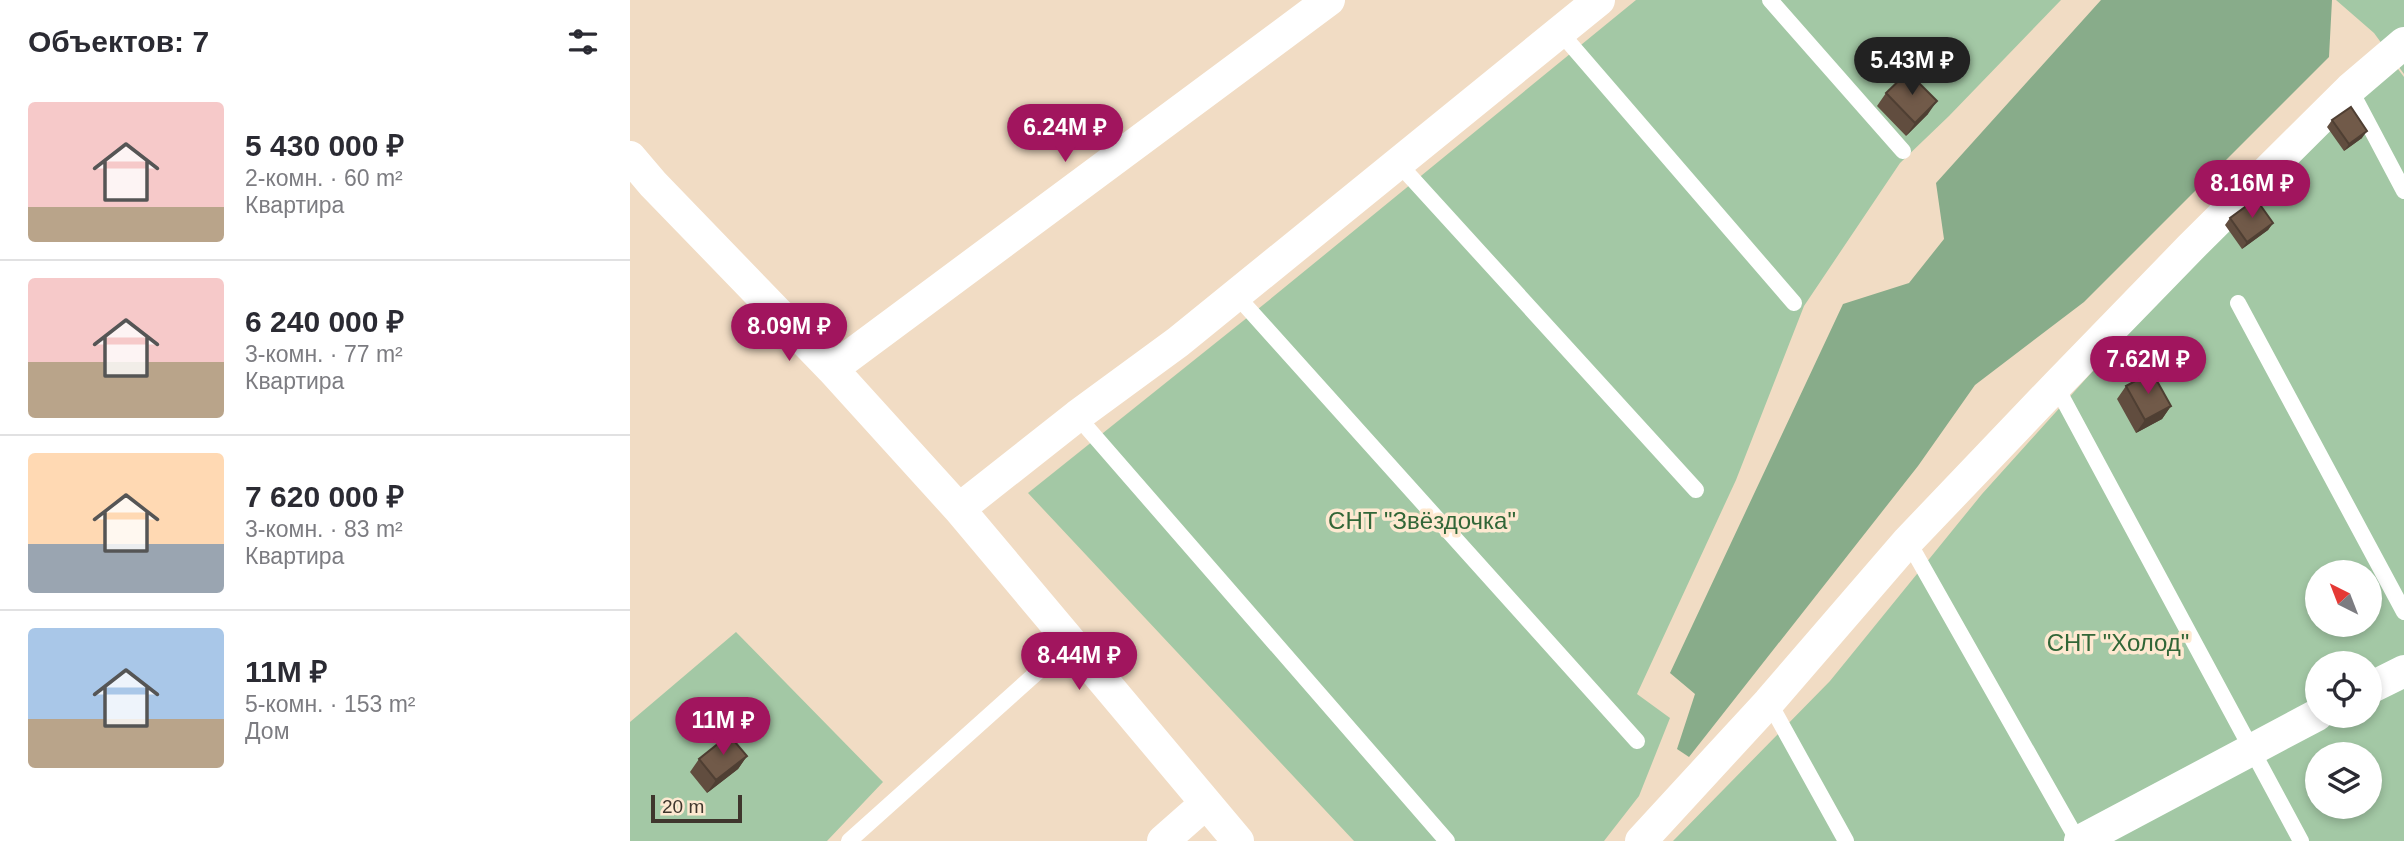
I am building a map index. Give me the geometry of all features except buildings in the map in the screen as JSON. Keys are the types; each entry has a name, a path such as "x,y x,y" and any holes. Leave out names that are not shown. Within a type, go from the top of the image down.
{"street":[{"path":"832,369 1329,0"},
{"path":"959,509 1077,416 1178,342 1599,0"},
{"path":"1641,841 1769,702 1908,541 2056,386 2350,89 2404,43"},
{"path":"630,157 832,369 959,509 1238,841"},
{"path":"2382,682 2404,671"},
{"path":"2079,841 2305,721"},
{"path":"1163,841 1205,804"}],"lane":[{"path":"1770,0 1903,151"},
{"path":"1560,32 1794,303"},
{"path":"2350,89 2404,191"},
{"path":"1398,163 1696,490"},
{"path":"1236,295 1637,741"},
{"path":"2238,303 2404,612"},
{"path":"2056,386 2301,841"},
{"path":"1077,416 1447,841"},
{"path":"1908,541 2079,841"},
{"path":"849,841 1071,642"},
{"path":"1769,702 1846,841"}],"green space":[{"name":"СНТ \"Звёздочка\"","path":"1636,0 2061,0 1900,163 1804,306 1736,480 1637,694 1670,718 1639,796 1604,841 1354,841 1028,493"},
{"path":"2101,0 2332,0 2329,57 2084,302 1975,385 1918,466 1689,757 1677,749 1695,694 1670,673 1843,304 1909,283 1944,239 1936,183"},
{"path":"2336,0 2404,0 2404,74 2374,33"},
{"name":"СНТ \"Холод\"","path":"2392,61 2404,77 2404,841 1673,841 1830,681 1982,494 2258,188"},
{"path":"736,632 883,782 827,841 630,841 630,722"}]}
